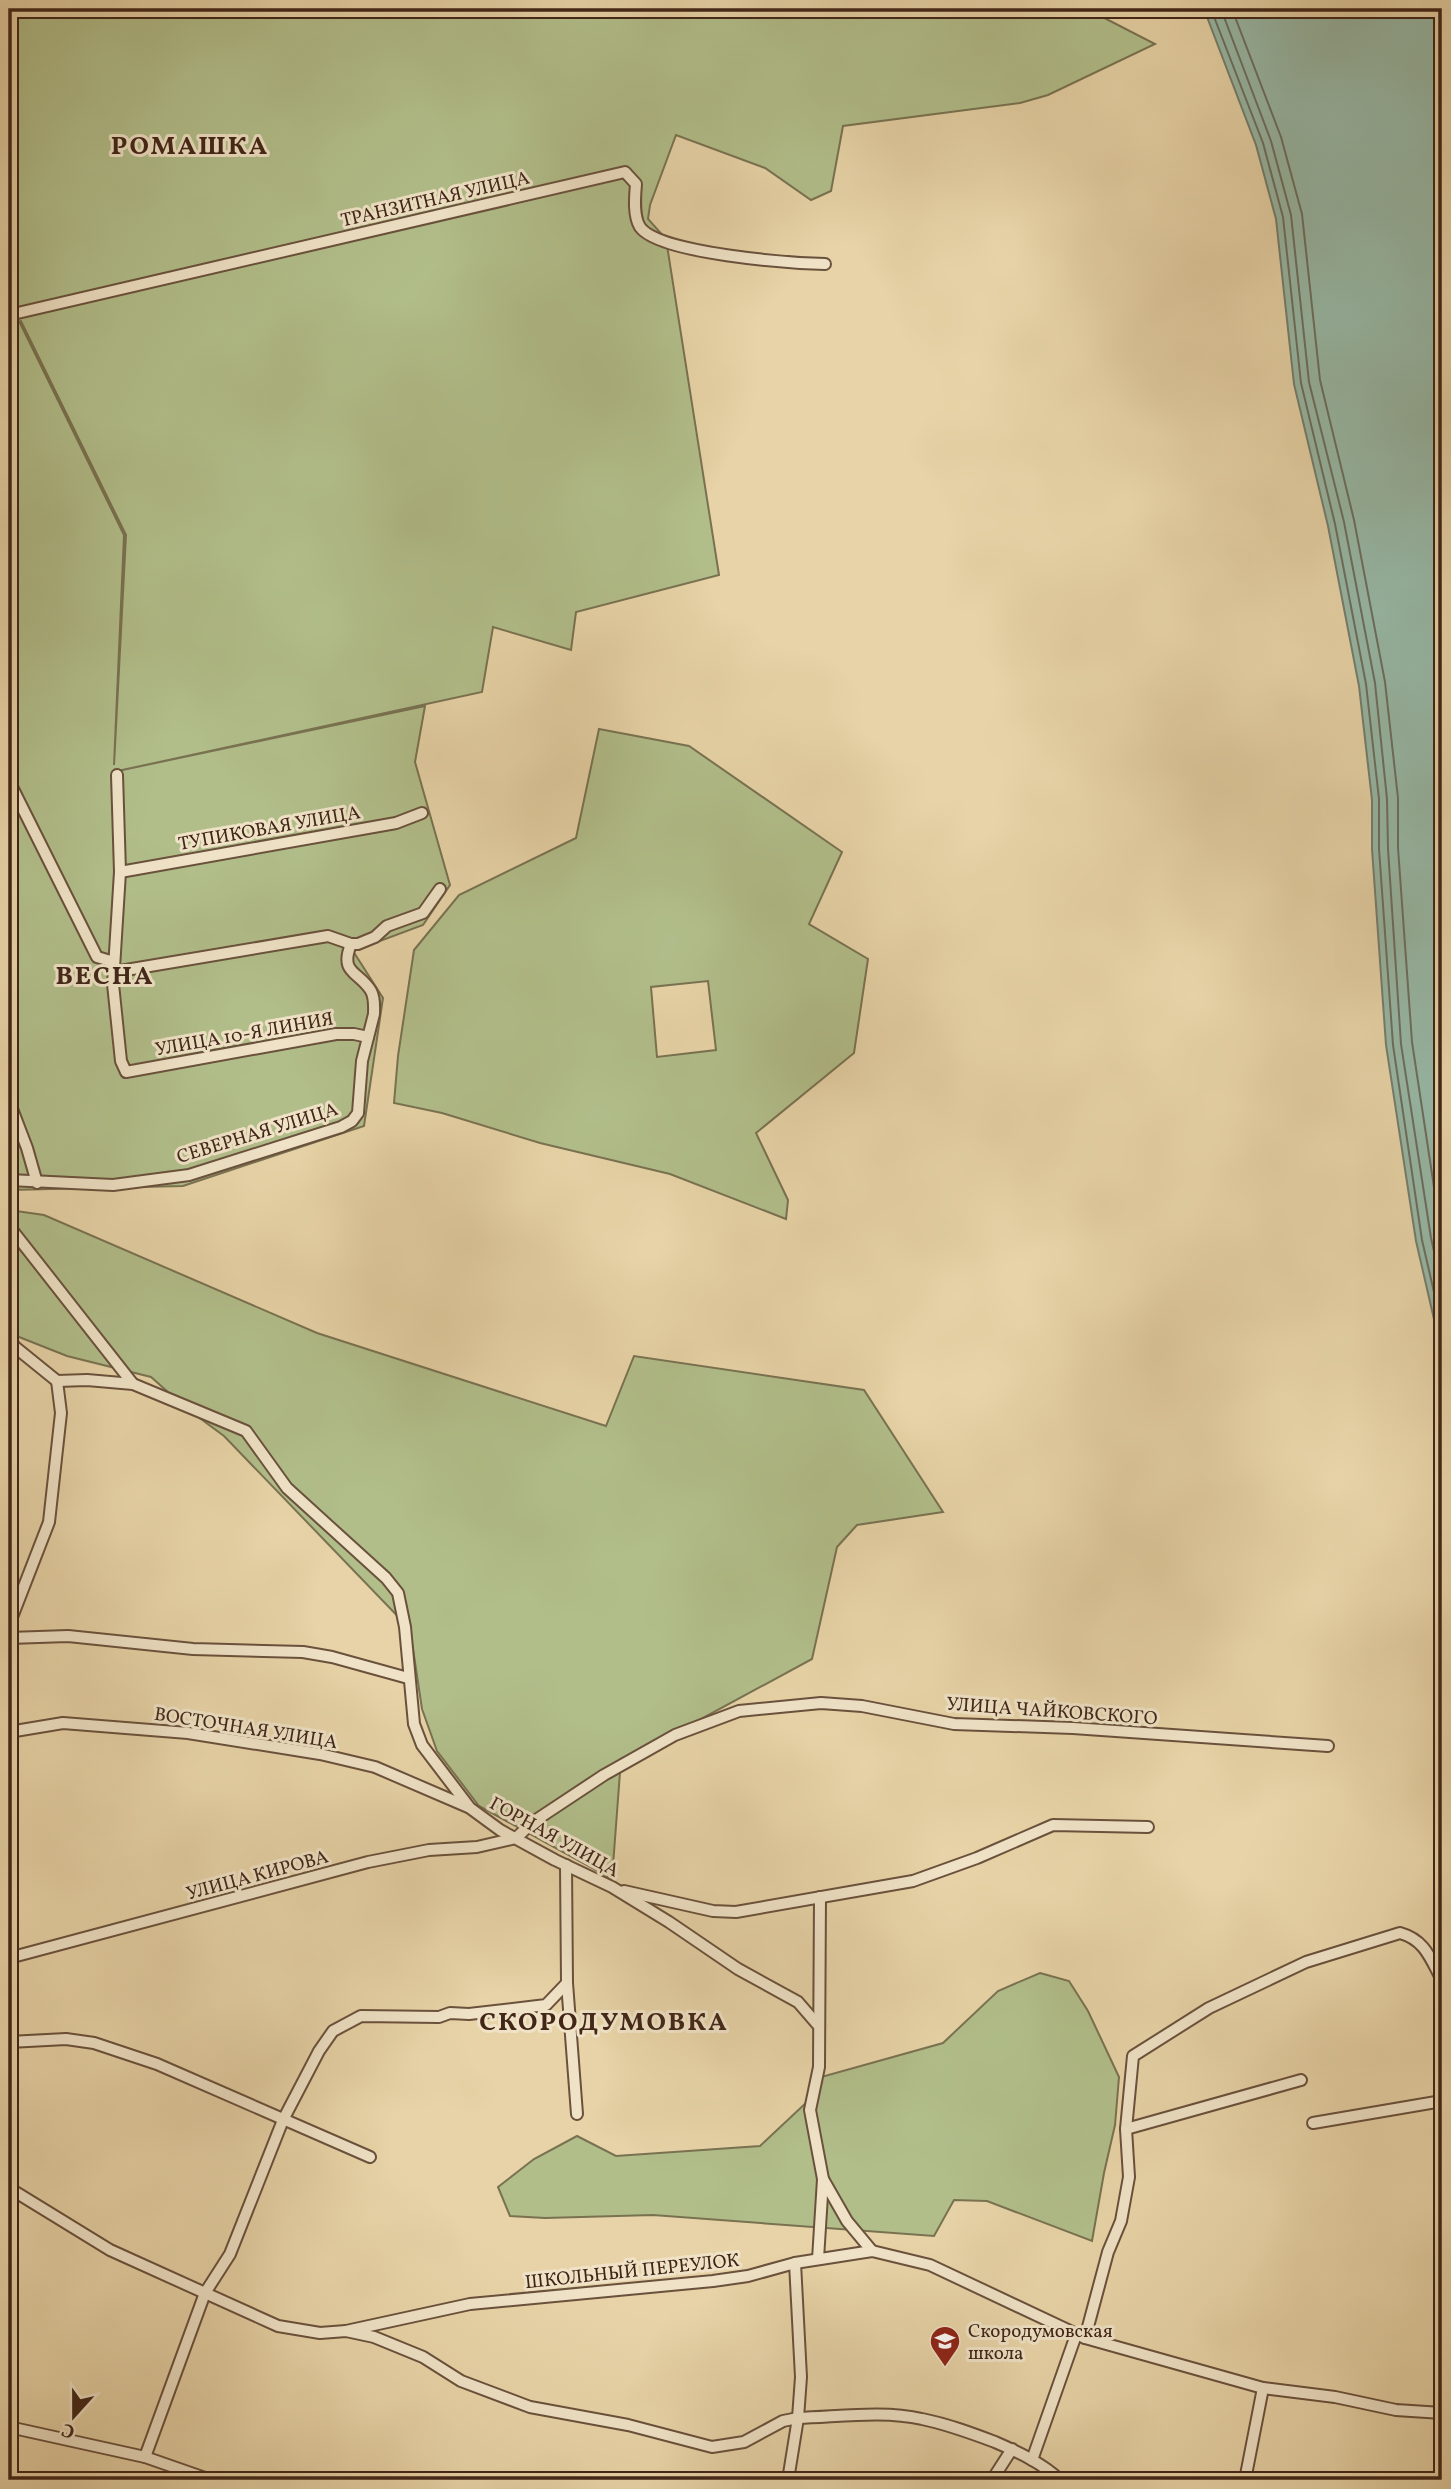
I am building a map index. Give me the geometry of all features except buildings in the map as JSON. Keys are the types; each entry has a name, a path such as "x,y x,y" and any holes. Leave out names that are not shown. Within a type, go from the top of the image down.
{"street":[{"name":"ТРАНЗИТНАЯ УЛИЦА","path":"9,315 625,172 636,184 635,206 640,227 657,240 693,249 783,263 825,264"},
{"path":"114,967 121,872 117,775"},
{"path":"9,781 97,957 114,967 328,936 358,944 375,937 387,926 423,912 440,889"},
{"name":"ТУПИКОВАЯ УЛИЦА","path":"121,872 396,823 422,813"},
{"path":"351,944 347,953 348,967 366,984 374,1002 368,1037"},
{"name":"УЛИЦА 10-Я ЛИНИЯ","path":"114,967 121,1060 126,1072 336,1034 368,1037"},
{"name":"СЕВЕРНАЯ УЛИЦА","path":"9,1180 113,1185 189,1175 341,1127 352,1121 358,1113 359,1086 368,1037"},
{"path":"9,1101 37,1183"},
{"path":"9,1226 133,1384"},
{"path":"9,1339 57,1381 61,1413 49,1522 9,1625"},
{"name":"ГОРНАЯ УЛИЦА","path":"57,1381 87,1380 133,1384 246,1431 287,1488 386,1578 398,1593 405,1627 414,1724 422,1745 470,1808 516,1838 611,1887 738,1969 798,2002 817,2024"},
{"path":"9,1638 68,1636 193,1649 303,1652 332,1657 408,1678"},
{"name":"УЛИЦА ЧАЙКОВСКОГО","path":"516,1838 533,1822 604,1775 675,1735 739,1711 835,1704 862,1706 954,1724 1073,1728 1328,1746"},
{"name":"ВОСТОЧНАЯ УЛИЦА","path":"9,1732 63,1723 188,1732 294,1749 375,1767 470,1808"},
{"path":"611,1887 682,1905 736,1912 913,1881 978,1858 1052,1825 1148,1827"},
{"name":"УЛИЦА КИРОВА","path":"9,1958 368,1862 429,1850 477,1847 516,1838"},
{"path":"566,1865 567,1983 578,2113"},
{"path":"818,2259 823,2179 810,2110 819,2067 817,2024 820,1897"},
{"path":"1032,2460 1121,2221 1129,2177 1126,2129 1133,2056 1209,2008 1306,1962 1400,1933 1420,1942 1442,1980"},
{"path":"145,2458 205,2293 230,2254 283,2120 319,2051 333,2031 361,2016 439,2017 450,2013 470,2014 546,2005 567,1983"},
{"path":"9,2042 66,2039 94,2043 157,2064 370,2157"},
{"path":"1126,2129 1301,2080"},
{"path":"1313,2123 1442,2101"},
{"path":"823,2179 847,2221 872,2251"},
{"path":"9,2188 110,2250 278,2326 320,2333 346,2331 374,2337 423,2357 461,2381 530,2407 628,2424 712,2447 744,2442 783,2421 798,2418 921,2418 972,2433 1012,2449 1060,2480"},
{"name":"ШКОЛЬНЫЙ ПЕРЕУЛОК","path":"346,2331 470,2304 713,2281 748,2276 795,2263 872,2251 930,2265 1080,2336 1263,2388 1335,2397 1396,2410 1442,2413"},
{"path":"788,2480 798,2418 800,2351 795,2263"},
{"path":"1245,2480 1263,2388"},
{"path":"9,2427 145,2458 211,2480"},
{"path":"992,2480 1012,2449"}],"green space":[{"path":"9,9 1087,9 1155,44 1048,95 1020,103 843,126 831,191 811,200 765,168 676,135 650,205 648,219 666,239 719,575 576,612 571,650 493,627 482,692 113,772 425,706 415,762 450,885 423,925 353,951 383,998 364,1126 183,1186 9,1190 9,1175 22,1137 9,1081 9,325 20,323 124,535 114,765 126,535 21,321 9,323"},
{"path":"599,729 689,746 842,852 809,924 868,959 854,1053 756,1133 788,1200 786,1219 670,1174 540,1143 442,1113 394,1103 398,1056 414,950 459,895 576,838","holes":["708,981 716,1050 657,1057 651,987"]},
{"path":"9,1210 44,1215 317,1333 606,1426 634,1356 864,1390 943,1512 857,1525 837,1547 812,1659 653,1745 621,1759 612,1879 479,1806 437,1751 422,1709 410,1629 224,1436 186,1408 151,1377 67,1356 9,1333"},
{"path":"1040,1973 1069,1981 1088,2011 1119,2077 1115,2125 1092,2241 987,2201 954,2200 934,2236 653,2215 545,2218 510,2216 498,2187 534,2159 577,2136 616,2156 760,2146 808,2101 814,2079 943,2043 998,1991"}],"water":[{"path":"1204,9 1442,9 1442,1354 1416,1241 1386,1045 1372,849 1372,800 1359,686 1328,526 1294,384 1276,219 1256,145"}],"place":[{"name":"Скородумовская школа","path":"945,2368"}],"district":[{"name":"РОМАШКА","path":"190,145"},
{"name":"ВЕСНА","path":"105,975"},
{"name":"СКОРОДУМОВКА","path":"604,2021"}]}
